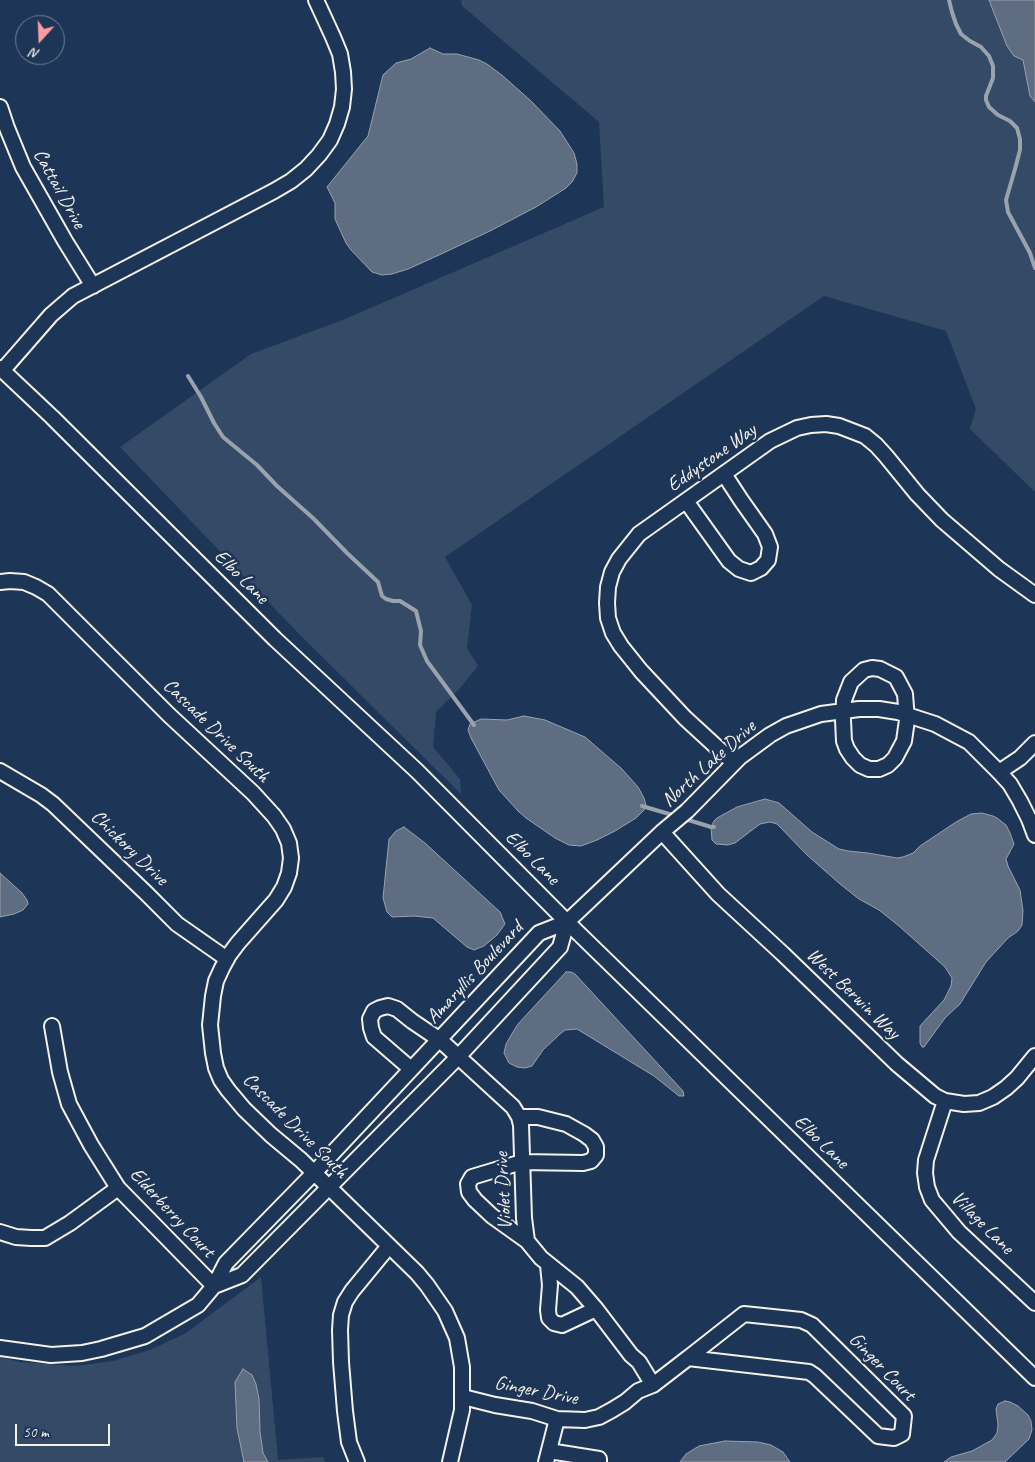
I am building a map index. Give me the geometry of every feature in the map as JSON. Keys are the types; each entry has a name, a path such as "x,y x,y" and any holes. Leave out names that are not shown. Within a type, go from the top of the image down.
{"street":[{"path":"1,369 51,315 73,296 274,191 306,169 319,155 330,140 337,124 342,107 344,72 334,37 316,0"},
{"name":"Cattail Drive","path":"0,107 6,128 23,167 65,242 93,286"},
{"name":"Elbo Lane","path":"1,369 275,639 416,771 567,922 1035,1378"},
{"name":"Eddystone Way","path":"734,763 685,718 630,658 613,633 608,618 608,587 612,572 619,558 639,534 770,441 797,428 826,424 839,426 865,436 876,445 917,494 942,520 999,569 1035,595"},
{"path":"686,501 729,561 739,569 751,572 762,568 768,560 770,547 765,534 724,474"},
{"name":"Cascade Drive South","path":"0,582 24,582 48,594 169,715 253,793 283,829 289,843 291,858 289,873 284,887 276,900 226,959 216,981 211,1010 211,1039 216,1068 221,1080 244,1109 389,1246 427,1285 445,1311 457,1338 463,1397 462,1410 450,1462"},
{"path":"880,669 896,677 905,694 907,714 904,741 895,758 888,765 879,769 869,769 860,765 853,758 847,749 843,736 844,700 851,682 864,670 880,669"},
{"name":"North Lake Drive","path":"567,922 662,832 687,811 734,763 755,746 786,726 803,719 843,710 879,709 907,714 935,724 969,742 1010,784 1029,819 1035,835"},
{"path":"1000,772 1020,758 1035,743"},
{"name":"Chickory Drive","path":"0,771 53,804 177,924 226,959"},
{"name":"West Berwin Way","path":"662,832 718,894 897,1064 935,1096 945,1101 964,1104 978,1103 993,1097 1006,1088 1035,1056"},
{"name":"Amaryllis Boulevard","path":"0,1348 52,1355 82,1353 145,1336 198,1305 214,1286 226,1263 314,1174 539,933 567,922"},
{"name":"Amaryllis Boulevard","path":"214,1286 242,1275 458,1057 560,947 567,922"},
{"path":"411,1069 374,1037 370,1028 370,1019 374,1011 388,1006 397,1009 440,1040 513,1106 519,1117 538,1117 566,1124 592,1140 596,1147 596,1155 591,1161 583,1163 522,1162 472,1177 468,1184 469,1192 492,1216 527,1241"},
{"name":"Elderberry Court","path":"52,1026 60,1072 69,1104 91,1145 118,1188 214,1286"},
{"name":"Village Lane","path":"945,1101 926,1160 926,1187 932,1200 959,1232 1035,1303"},
{"name":"Violet Drive","path":"519,1117 521,1126 524,1229 527,1241 540,1258 577,1287 596,1309 639,1362 652,1386"},
{"path":"0,1232 16,1237 46,1238 118,1188"},
{"path":"357,1462 349,1442 345,1411 341,1362 341,1315 345,1302 352,1291 389,1246"},
{"path":"548,1265 550,1285 548,1310 549,1318 554,1323 562,1325 596,1309"},
{"name":"Ginger Court","path":"652,1386 744,1314 802,1320 812,1325 904,1416 902,1434 894,1438 878,1436 816,1376 809,1372 688,1358"},
{"name":"Ginger Drive","path":"463,1397 532,1411 557,1419 585,1420 598,1417 625,1402 638,1392 652,1386"},
{"path":"557,1419 548,1456 599,1459 599,1462"}],"shaded area":[{"path":"461,0 1035,0 1035,492 970,429 976,409 946,331 824,296 445,557 472,605 467,648 478,666 460,688 436,712 433,747 460,779 461,794 301,636 120,447 251,354 345,319 604,207 599,122 462,6"},
{"path":"989,0 1035,0 1035,102 1030,96 1023,60 1014,56 1007,46"},
{"path":"430,48 443,54 457,54 479,60 503,76 560,131 574,153 577,173 566,188 536,207 490,231 408,269 382,275 372,272 346,243 335,219 335,203 327,187 368,136 383,75 396,63 411,59"},
{"path":"524,716 545,720 585,737 622,769 638,787 646,805 644,810 636,818 615,831 581,846 569,845 555,838 526,818 499,790 468,730 470,724 481,719 507,720"},
{"path":"765,799 779,803 812,832 839,849 897,858 913,853 920,846 971,814 982,813 993,816 1006,825 1014,844 1006,859 1020,890 1023,911 1022,925 986,962 960,1004 945,1018 924,1047 920,1043 920,1026 944,1000 951,986 952,978 945,967 879,910 859,899 840,884 807,855 777,824 770,822 760,824 735,843 728,845 716,844 712,840 711,827 717,818 737,807"},
{"path":"404,827 425,843 500,912 505,924 497,935 484,946 474,950 467,947 433,918 414,916 392,917 387,912 383,898 389,839 396,831"},
{"path":"0,873 22,893 28,904 23,910 0,917"},
{"path":"566,972 575,974 683,1091 684,1096 679,1096 654,1076 577,1029 565,1030 560,1034 543,1050 532,1066 525,1068 517,1067 509,1063 504,1053 506,1044 518,1024"},
{"path":"261,1277 278,1460 323,1457 325,1462 0,1462 0,1357 20,1362 75,1366 113,1361 150,1350 186,1333"},
{"path":"243,1369 252,1375 256,1384 263,1453 268,1462 244,1462 237,1428 235,1382"},
{"path":"1005,1401 1018,1406 1028,1415 1032,1430 1029,1439 1005,1462 944,1462 951,1457 972,1451 992,1440 997,1433 996,1409 998,1404"},
{"path":"725,1441 758,1442 771,1445 783,1452 790,1462 680,1462 686,1454 699,1446"}],"waterway":[{"path":"949,0 961,34 981,47 989,56 993,66 993,78 986,96 989,107 1017,128 1020,150 1006,200 1008,212 1030,253 1035,268"},
{"path":"188,376 223,437 257,465 378,582 382,596 393,601 400,601 416,611 421,631 420,645 427,661 474,725"},
{"path":"642,806 676,816"},
{"path":"682,818 714,827"}]}
